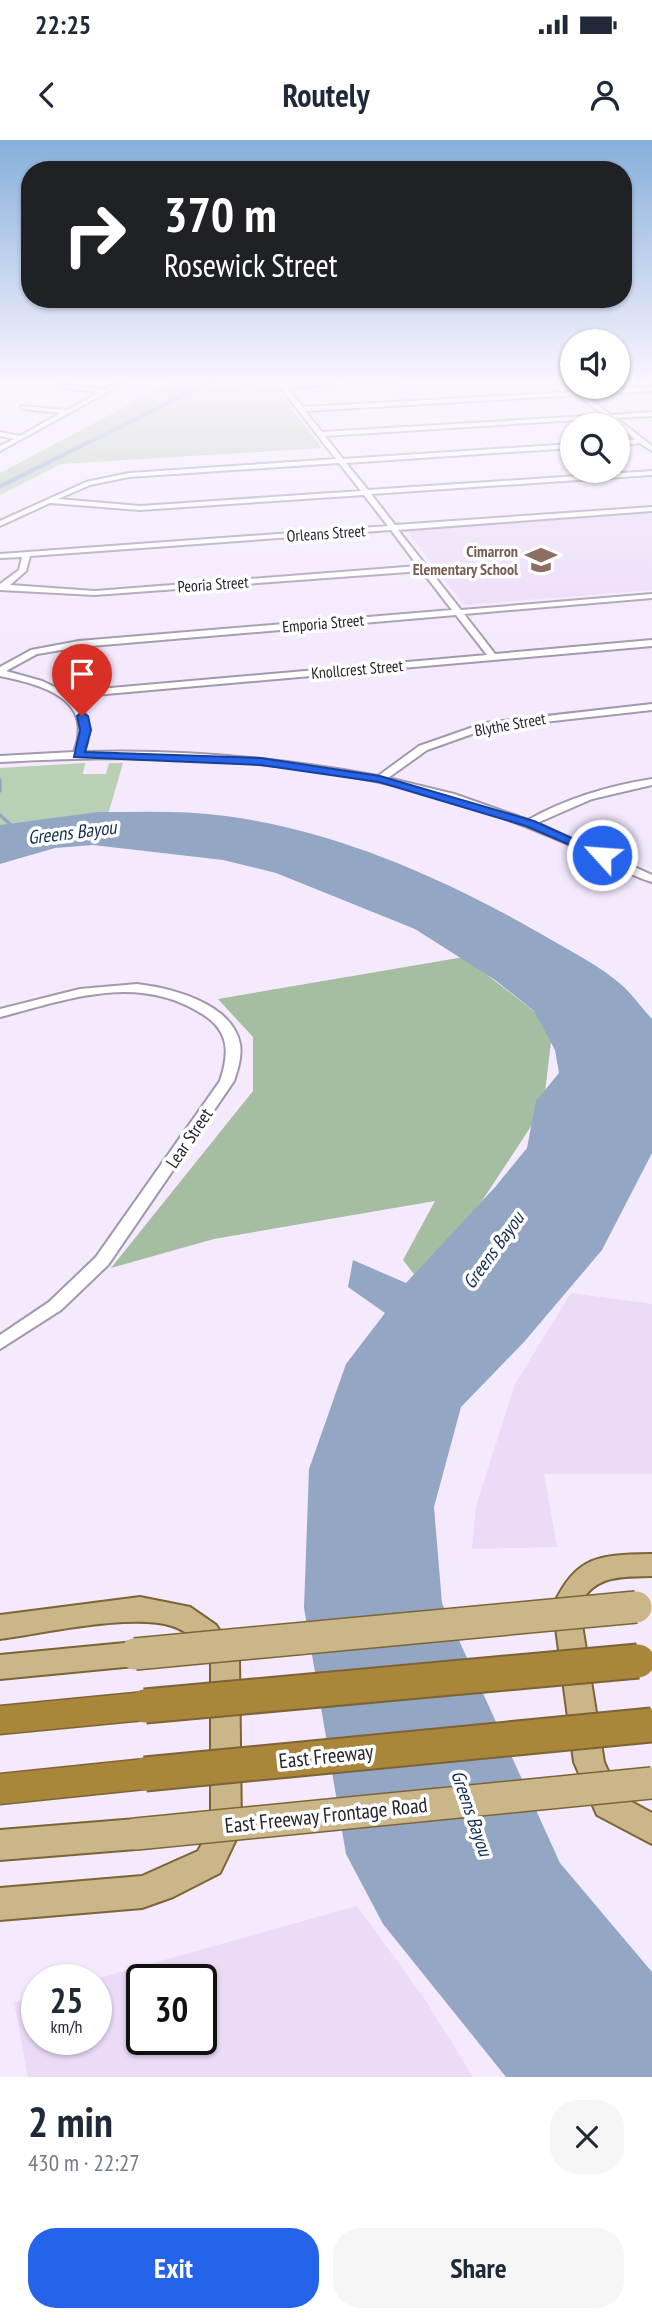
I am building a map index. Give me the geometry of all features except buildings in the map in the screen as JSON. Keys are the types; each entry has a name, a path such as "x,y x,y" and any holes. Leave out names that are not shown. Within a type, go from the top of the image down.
{"highway":[{"path":"0,1720 645,1660"},
{"name":"East Freeway","path":"0,1789 652,1725"}],"main road":[{"path":"652,1565 620,1566 588,1572 573,1588 566,1606 589,1762 608,1805 652,1829"},
{"path":"0,1667 644,1607"},
{"path":"0,1626 141,1609 180,1615 206,1633 225,1659 226,1829 209,1862 173,1881 142,1892 0,1904"},
{"name":"East Freeway Frontage Road","path":"0,1845 652,1783"}],"street":[{"path":"0,524 88,483 108,478 212,470"},
{"path":"348,470 493,657"},
{"path":"50,501 140,508 652,473"},
{"name":"Orleans Street","path":"0,556 652,509"},
{"path":"1,588 23,573 27,564 26,554"},
{"name":"Peoria Street","path":"1,588 95,593 424,568"},
{"name":"Emporia Street","path":"0,672 34,652 79,643 652,596"},
{"name":"Knollcrest Street","path":"62,695 652,643"},
{"path":"0,672 28,678 62,695 82,716 86,730 78,755"},
{"name":"Blythe Street","path":"380,779 423,748 488,725 652,707"},
{"path":"0,759 78,755 261,762 380,779 530,823 577,842 652,879"},
{"path":"530,823 555,808 586,796 652,782"},
{"name":"Lear Street","path":"0,1013 81,992 114,988 176,995 204,1006 228,1027 236,1053 228,1081 102,1261 55,1306 0,1343"}],"shaded area":[{"name":"Cimarron Elementary School","path":"652,513 652,590 464,605 407,531"},
{"path":"571,1293 652,1304 652,1474 544,1474 557,1547 472,1549 476,1506 515,1384"},
{"path":"357,1906 426,2001 473,2077 28,2077 24,2055 112,2055 112,1975 126,1971 126,2055 217,2055 217,1964 150,1964"},
{"path":"21,2000 21,2040 14,2002"}],"green space":[{"path":"5,470 48,470 0,495 0,473"},
{"path":"85,763 83,774 106,774 109,763 123,763 107,818 0,833 0,768"},
{"path":"464,957 553,1026 543,1108 425,1288 403,1260 435,1201 214,1239 111,1268 253,1091 253,1037 218,999"}],"water":[{"name":"Greens Bayou","path":"98,812 178,812 226,816 268,823 350,845 468,895 585,959 624,987 652,1019 652,1153 602,1250 524,1342 461,1407 434,1507 442,1603 560,1863 652,1972 652,2077 506,2077 383,1924 346,1854 304,1608 309,1469 346,1364 385,1313 348,1287 353,1260 406,1283 496,1186 527,1148 536,1101 559,1073 555,1050 534,1011 495,980 415,929 276,873 223,860 93,845 55,848 0,864 0,825"}],"waterway":[{"path":"0,487 33,470"},
{"path":"0,780 0,791"},
{"path":"0,815 12,826"}],"place":[{"name":"Cimarron Elementary School","path":"541,560"}],"route":[{"path":"82,716 86,730 78,755 208,757 308,767 380,779 530,823 602,855"}]}
